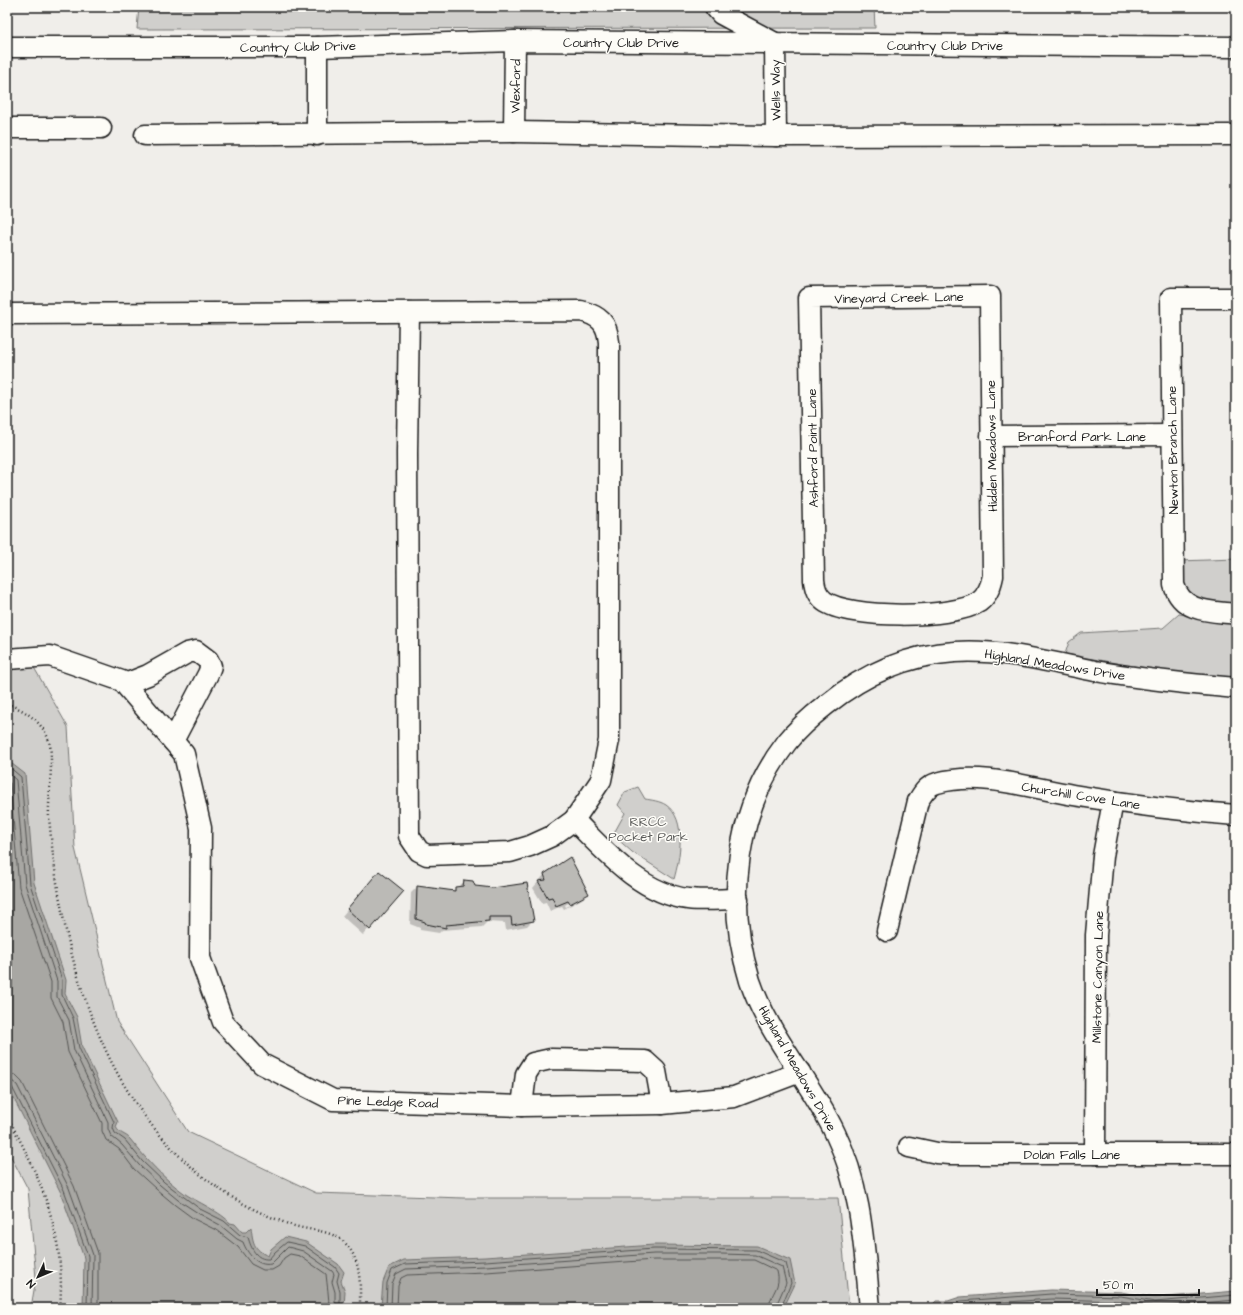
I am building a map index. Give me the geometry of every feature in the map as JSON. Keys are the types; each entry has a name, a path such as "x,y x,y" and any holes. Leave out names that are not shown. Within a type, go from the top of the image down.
{"street":[{"path":"709,43 720,28 718,10"},
{"path":"718,10 775,43"},
{"name":"Country Club Drive","path":"7,47 317,47 515,41 1236,47"},
{"name":"Wexford","path":"514,132 515,41"},
{"name":"Wells Way","path":"775,43 776,136"},
{"path":"317,47 317,135"},
{"path":"7,128 101,128"},
{"path":"145,135 317,135 514,132 776,136 1236,135"},
{"name":"Vineyard Creek Lane","path":"809,298 990,296"},
{"name":"Hidden Meadows Lane","path":"986,595 993,576 990,296"},
{"name":"Ashford Point Lane","path":"809,298 814,580 816,592 819,597 831,605 846,610 868,613 904,614 963,608 979,602 986,595"},
{"name":"Newton Branch Lane","path":"1236,298 1171,298 1173,580 1176,591 1182,600 1196,608 1236,614"},
{"path":"7,314 582,311 594,314 603,322 608,330 609,740 601,780 574,820 552,836 530,846 510,852 427,855 419,851 409,836 407,453 409,312"},
{"name":"Branford Park Lane","path":"991,436 1172,435"},
{"path":"125,684 148,675 187,653 196,651 208,660 210,666 208,674 173,741"},
{"name":"Highland Meadows Drive","path":"870,1308 859,1203 853,1179 836,1133 764,1013 751,982 743,953 738,923 741,839 754,798 775,759 789,740 841,693 885,668 932,655 955,652 980,652 1135,677 1236,688"},
{"name":"Pine Ledge Road","path":"7,659 50,656 122,681 184,754 201,828 200,958 223,1022 262,1064 333,1100 522,1106 662,1104 734,1097 800,1072"},
{"name":"Churchill Cove Lane","path":"887,930 917,805 928,788 944,782 986,781 1179,810 1236,815"},
{"name":"Millstone Canyon Lane","path":"1095,1154 1097,922 1103,856 1113,801"},
{"path":"574,820 626,870 646,884 667,894 688,899 738,899"},
{"path":"522,1106 526,1074 533,1063 550,1059 645,1061 656,1071 662,1104"},
{"name":"Dolan Falls Lane","path":"910,1147 937,1154 1236,1154"}],"path":[{"path":"7,704 18,707 33,718 49,741 49,816 56,877 68,942 88,1010 103,1045 131,1098 154,1130 188,1164 228,1194 278,1220 291,1225 335,1235 345,1243 353,1254 360,1278 360,1308"},
{"path":"7,1116 27,1153 43,1191 54,1223 60,1252 62,1283 60,1308"}],"green space":[{"path":"139,7 874,7 875,28 137,29"},
{"path":"1236,559 1236,605 1194,602 1181,592 1179,561"},
{"path":"1179,614 1236,623 1236,678 1171,672 1065,654 1069,642 1081,633 1163,628"},
{"path":"28,657 68,727 75,848 117,1022 188,1132 316,1193 463,1198 838,1198 849,1308 31,1308 36,1278 28,1189 7,1149 7,659"},
{"name":"RRCC Pocket Park","path":"638,787 645,799 666,805 673,811 677,820 680,850 674,879 632,852 613,835 625,813 618,805 625,792"}],"water":[{"path":"7,760 25,774 34,883 66,980 65,994 77,1017 82,1047 118,1122 116,1127 117,1129 128,1137 162,1175 184,1193 215,1211 230,1223 235,1224 242,1232 246,1232 251,1227 252,1237 259,1251 268,1256 271,1249 285,1237 306,1242 338,1264 344,1272 341,1281 345,1291 344,1308 83,1308 84,1258 60,1191 7,1085"},
{"path":"654,1245 757,1246 790,1260 795,1284 784,1307 780,1308 383,1308 381,1306 383,1282 389,1267 404,1260 485,1257"},
{"path":"1051,1290 1121,1292 1155,1298 1236,1291 1236,1308 929,1308 936,1301 948,1301 960,1297"}],"building":[{"path":"570,857 589,894 570,904 568,901 556,906 552,897 548,898 538,881 546,880 544,874"},
{"path":"379,871 404,891 370,930 347,909"},
{"path":"464,880 473,881 475,886 493,888 527,883 534,921 512,925 511,917 489,917 489,921 446,925 446,928 426,924 425,922 416,919 417,886 455,891 455,887 463,886"}]}
